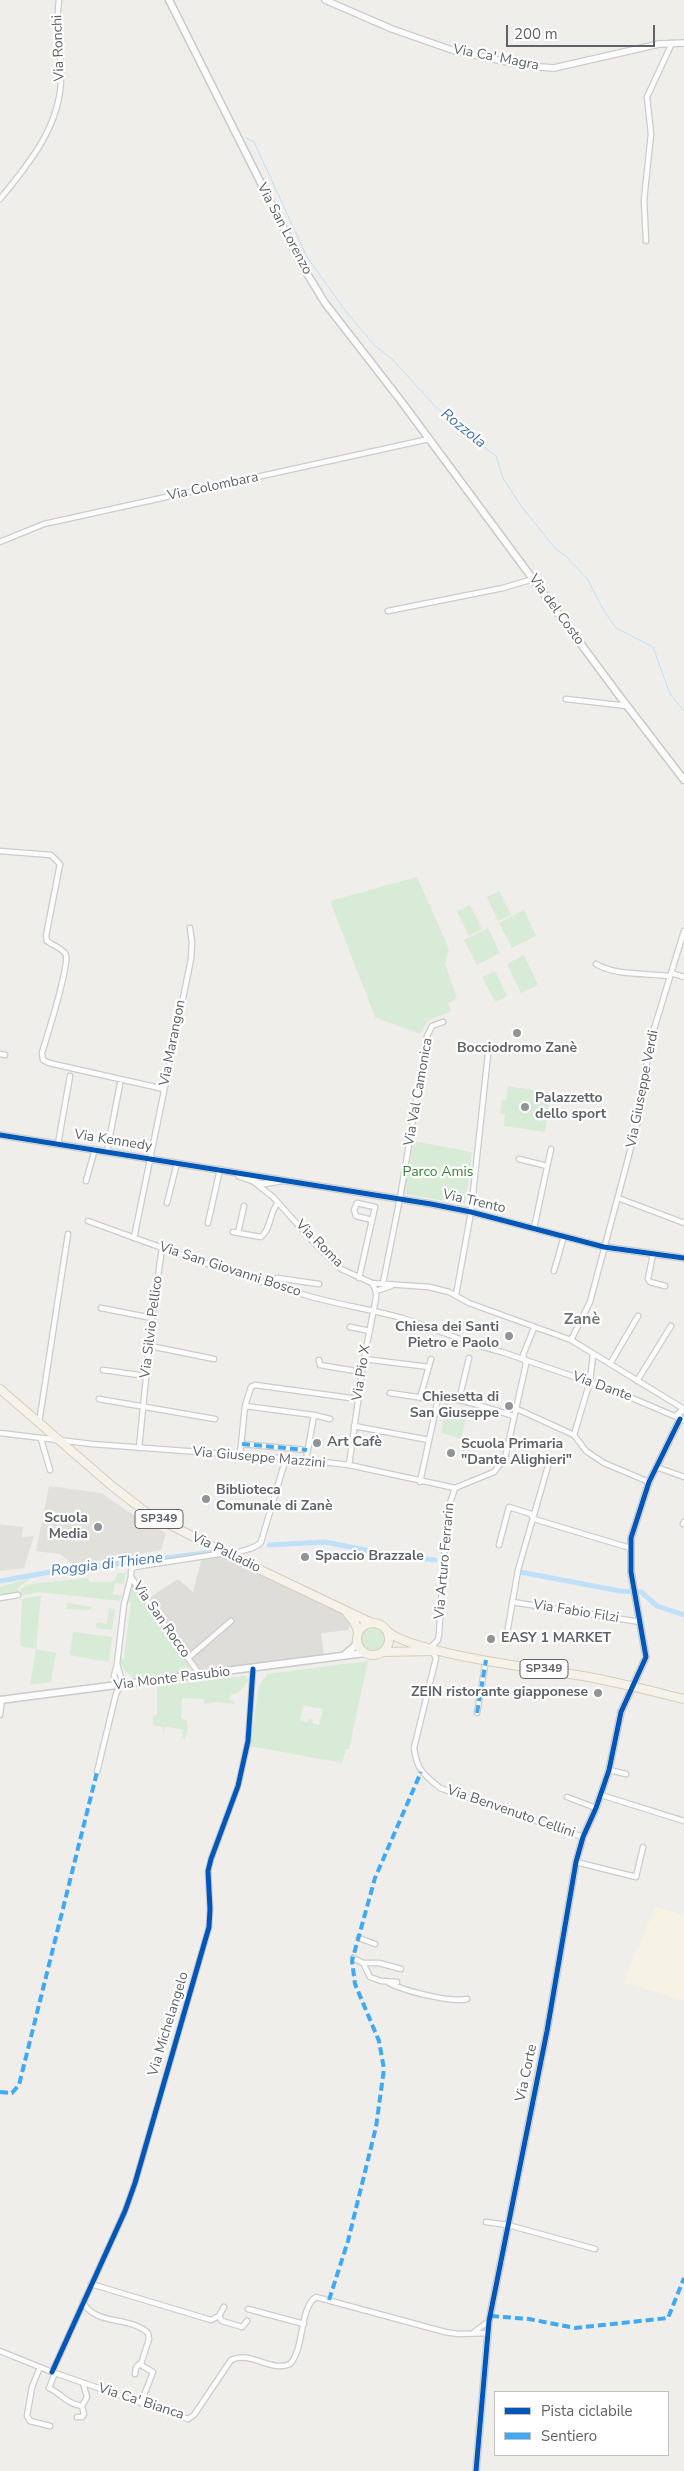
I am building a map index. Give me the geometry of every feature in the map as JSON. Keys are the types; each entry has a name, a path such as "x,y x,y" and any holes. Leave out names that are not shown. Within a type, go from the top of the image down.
{"main road":[{"name":"Via San Lorenzo","path":"169,0 302,267 325,303 429,439"},
{"name":"Via del Costo","path":"429,439 684,780"},
{"name":"Via Palladio","path":"0,1388 131,1502 165,1523 344,1609"},
{"name":"SP349","path":"344,1609 372,1623 381,1625 398,1639 428,1650"},
{"path":"344,1609 355,1623 358,1645 364,1653"},
{"path":"343,1656 355,1646 357,1636 364,1626 372,1623"},
{"path":"383,1652 388,1645 387,1631"},
{"path":"401,1652 406,1641"},
{"name":"SP349","path":"364,1653 374,1655 383,1652 442,1651 633,1687 684,1699"},
{"name":"Via Monte Pasubio","path":"1,1700 253,1669 364,1653"}],"street":[{"name":"Via Ronchi","path":"0,199 27,164 54,120 61,80 56,26 59,0"},
{"name":"Via Ca' Magra","path":"325,0 392,29 455,51 527,66 561,67 659,44 684,43"},
{"path":"646,241 644,200 651,134 646,98 672,43"},
{"name":"Via Colombara","path":"0,542 44,524 429,439"},
{"path":"388,611 503,588 533,579"},
{"path":"566,699 627,706"},
{"path":"0,851 51,856 60,864 46,936 47,942 64,951 66,955 63,975 42,1056 49,1063 164,1089"},
{"name":"Via Marangon","path":"134,1238 152,1159 164,1089 191,959 192,942 190,928"},
{"name":"Via Giuseppe Verdi","path":"571,1340 590,1302 638,1120 650,1042 684,931"},
{"path":"596,964 603,968 619,971 671,974 684,977"},
{"name":"Via Val Camonica","path":"383,1283 400,1198 427,1036 432,1026 443,1022"},
{"path":"456,1296 471,1212 488,1054"},
{"path":"58,1144 70,1076"},
{"path":"107,1151 120,1084"},
{"name":"Via Kennedy","path":"0,1135 222,1170 255,1178"},
{"path":"86,1181 95,1149"},
{"path":"534,1228 551,1149"},
{"path":"519,1159 547,1166"},
{"path":"167,1203 177,1163"},
{"path":"208,1223 222,1170"},
{"name":"Via Trento","path":"255,1178 268,1181 283,1180 400,1198 471,1212 604,1247 684,1258"},
{"name":"Via Roma","path":"255,1178 331,1260 360,1278 372,1283 429,1287 534,1328 571,1340 684,1409"},
{"name":"Via Roma","path":"268,1181 273,1196"},
{"path":"359,1193 354,1210 356,1216 372,1220"},
{"path":"618,1198 684,1223"},
{"path":"244,1206 236,1232 261,1237 269,1227 273,1210 278,1203"},
{"path":"356,1203 374,1207 360,1278"},
{"name":"Via San Giovanni Bosco","path":"88,1221 305,1296 407,1320 484,1348 525,1359"},
{"path":"39,1423 68,1234"},
{"path":"554,1271 564,1236"},
{"name":"Via Silvio Pellico","path":"139,1448 152,1318 162,1248"},
{"path":"653,1254 648,1278 650,1282 666,1286"},
{"path":"271,1284 277,1278 319,1284"},
{"path":"372,1283 376,1291"},
{"name":"Via Roma","path":"376,1291 393,1285"},
{"name":"Via Pio X","path":"349,1465 376,1291"},
{"path":"100,1308 152,1318"},
{"path":"610,1364 638,1316"},
{"path":"637,1381 671,1326"},
{"path":"350,1327 370,1331"},
{"name":"Via Arturo Ferrarin","path":"442,1651 438,1640 447,1512 455,1488 487,1476 501,1466 505,1458 526,1364 523,1355 534,1328"},
{"path":"150,1346 214,1360"},
{"path":"574,1435 590,1382 593,1355"},
{"path":"459,1400 469,1358"},
{"path":"364,1359 429,1367"},
{"path":"420,1398 431,1359"},
{"name":"Via Dante","path":"525,1359 590,1382 680,1418"},
{"path":"319,1360 320,1365 362,1372"},
{"path":"103,1370 146,1376"},
{"path":"240,1455 248,1392 255,1385 358,1399"},
{"path":"390,1393 437,1400 443,1397 514,1416"},
{"path":"99,1399 215,1419"},
{"path":"420,1482 437,1400"},
{"path":"673,1403 680,1418"},
{"path":"246,1406 314,1415 330,1419"},
{"path":"517,1409 574,1435 592,1457 649,1482"},
{"path":"680,1418 684,1409"},
{"path":"306,1460 314,1415"},
{"name":"Via Corte","path":"476,2471 489,2321 547,2031 576,1862 583,1837 596,1808 609,1770 621,1712 646,1658 631,1572 630,1548 641,1503 649,1482 680,1418"},
{"path":"354,1426 429,1440"},
{"name":"Via Giuseppe Mazzini","path":"0,1433 60,1441 286,1458 349,1465 420,1482 455,1488"},
{"path":"41,1439 50,1470"},
{"path":"242,1444 307,1450"},
{"name":"Via San Rocco","path":"200,1675 132,1577 131,1570 134,1567 229,1555 259,1545 286,1458"},
{"path":"508,1628 518,1570 548,1466"},
{"path":"656,1466 684,1477"},
{"path":"499,1544 509,1507 531,1514 534,1519 630,1548"},
{"path":"103,1688 114,1676 124,1604 132,1577"},
{"path":"0,1598 18,1595"},
{"name":"Via Fabio Filzi","path":"512,1602 640,1622"},
{"path":"188,1658 230,1621"},
{"path":"428,1650 438,1640"},
{"name":"Via Benvenuto Cellini","path":"428,1650 436,1658 414,1748 416,1762 421,1772 440,1788 583,1837"},
{"path":"477,1713 486,1660"},
{"path":"97,1772 119,1686 122,1681 117,1664"},
{"name":"Via Michelangelo","path":"53,2373 135,2182 208,1928 210,1909 208,1871 238,1786 248,1741 253,1669"},
{"path":"121,1673 135,1684"},
{"path":"114,1676 119,1686"},
{"path":"0,1715 1,1700"},
{"path":"609,1770 626,1774"},
{"path":"601,1795 684,1821"},
{"path":"567,1797 596,1808"},
{"path":"576,1862 636,1877 644,1848"},
{"path":"359,1938 375,1944"},
{"path":"353,1958 363,1963 379,1963 401,1969"},
{"path":"363,1963 370,1977 397,1982"},
{"path":"386,1981 400,1989 448,1999 467,1999"},
{"path":"442,1994 448,1999"},
{"path":"486,2222 508,2225 595,2249"},
{"path":"91,2284 208,2319 215,2320 224,2307"},
{"name":"Via Ca' Bianca","path":"0,2351 53,2373 141,2404 183,2418 192,2418 231,2360 244,2357 276,2365 290,2364 294,2358 310,2303 319,2297 446,2332 488,2334"},
{"path":"83,2302 87,2309 99,2315 119,2322 134,2324 148,2333 149,2339 141,2364 137,2366 135,2374"},
{"path":"248,2310 304,2324"},
{"path":"219,2316 222,2321 242,2327 247,2321"},
{"path":"474,2332 489,2321"},
{"path":"141,2364 153,2372 141,2404"},
{"path":"40,2367 32,2387 31,2403 26,2416 30,2421 50,2426"},
{"path":"53,2373 49,2388 60,2394 67,2402 82,2406"},
{"path":"77,2417 82,2417 84,2414 82,2406 87,2397 83,2383"}],"shaded area":[{"name":"Scuola Media","path":"49,1486 101,1493 142,1521 166,1533 161,1550 74,1565 60,1554 36,1551"},
{"path":"0,1524 23,1527 22,1537 34,1536 24,1568 0,1571"},
{"path":"222,1556 344,1614 352,1622 348,1630 321,1633 324,1656 202,1672 147,1599 178,1579 193,1592 202,1558"},
{"path":"655,1907 684,1915 684,2000 624,1983"}],"green space":[{"path":"417,877 449,949 445,964 457,998 448,1003 451,1011 427,1021 420,1034 375,1017 330,901"},
{"path":"499,891 511,915 498,921 487,897"},
{"path":"470,905 482,929 469,936 457,911"},
{"path":"524,910 536,936 512,948 499,923"},
{"path":"488,928 500,953 477,965 464,940"},
{"path":"524,955 538,985 521,993 507,964"},
{"path":"495,971 507,996 495,1002 482,977"},
{"name":"Palazzetto dello sport","path":"508,1086 551,1093 545,1132 504,1126 505,1114 500,1113 502,1100 506,1100"},
{"name":"Parco Amis","path":"413,1141 472,1152 465,1204 404,1194"},
{"path":"445,1402 449,1403 449,1407 468,1411 461,1439 441,1433 445,1410 441,1408"},
{"path":"117,1573 126,1573 124,1584 115,1583 113,1594 122,1596 120,1601 39,1592 20,1596 21,1588 31,1584 88,1578 90,1582 112,1582 115,1580"},
{"path":"30,1579 19,1587 17,1594 0,1594 0,1587"},
{"path":"130,1586 134,1586 193,1672 134,1678 125,1671 120,1660 124,1658 131,1603 127,1602"},
{"path":"41,1596 36,1649 20,1646 22,1599"},
{"path":"67,1603 91,1607 90,1610 66,1609"},
{"path":"109,1608 115,1609 112,1630 96,1628 97,1622 107,1624"},
{"path":"373,1627 381,1631 385,1639 381,1647 373,1651 365,1647 361,1639 365,1631"},
{"path":"73,1632 112,1637 109,1662 70,1655"},
{"path":"36,1649 56,1653 51,1682 30,1685"},
{"path":"368,1661 349,1749 346,1749 342,1763 250,1746 259,1686 267,1674","holes":["303,1705 323,1709 319,1725 312,1723 313,1720 309,1719 308,1722 300,1720"]},
{"path":"245,1676 249,1680 239,1692 231,1695 229,1699 235,1702 234,1704 217,1702 204,1704 204,1699 182,1698 181,1719 187,1720 188,1729 185,1739 182,1738 184,1730 165,1726 163,1734 163,1727 153,1725 153,1717 157,1714 157,1686"}],"waterway":[{"name":"Rozzola","path":"246,138 254,142 307,257 347,313 374,345 392,359 434,405 461,430 496,456 503,478 521,506 555,548 567,557 588,580 604,611 616,628 653,647 670,694 684,711"},
{"name":"Roggia di Thiene","path":"269,1545 325,1542 391,1555 435,1560"},
{"name":"Roggia di Thiene","path":"0,1581 56,1571 215,1552"},
{"name":"Roggia di Thiene","path":"520,1572 620,1591 641,1592 657,1606 684,1615"}],"marked path":[{"path":"242,1444 307,1450"},
{"path":"477,1713 486,1660"},
{"path":"0,2092 12,2093 19,2085 97,1772"},
{"path":"329,2300 348,2241 376,2127 384,2069 379,2041 355,1984 352,1961 375,1878 421,1772"},
{"path":"491,2316 529,2319 575,2328 668,2318 684,2278"}],"cycle path":[{"path":"0,1135 431,1204 471,1212 604,1247 684,1258"},
{"path":"476,2471 489,2321 547,2031 576,1862 583,1837 596,1808 609,1770 621,1712 646,1657 631,1572 631,1538 649,1482 680,1419"},
{"path":"52,2372 125,2211 135,2183 209,1927 208,1871 238,1786 248,1741 253,1669"}],"place":[{"name":"Bocciodromo Zanè","path":"517,1033"},
{"name":"Palazzetto dello sport","path":"525,1107"},
{"name":"Chiesa dei Santi Pietro e Paolo","path":"509,1336"},
{"name":"Chiesetta di San Giuseppe","path":"509,1406"},
{"name":"Art Cafè","path":"317,1443"},
{"name":"Scuola Primaria \"Dante Alighieri\"","path":"451,1453"},
{"name":"Biblioteca Comunale di Zanè","path":"206,1499"},
{"name":"Scuola Media","path":"98,1527"},
{"name":"Spaccio Brazzale","path":"305,1557"},
{"name":"EASY 1 MARKET","path":"491,1639"},
{"name":"ZEIN ristorante giapponese","path":"598,1693"}],"district":[{"name":"Zanè","path":"582,1320"}]}
